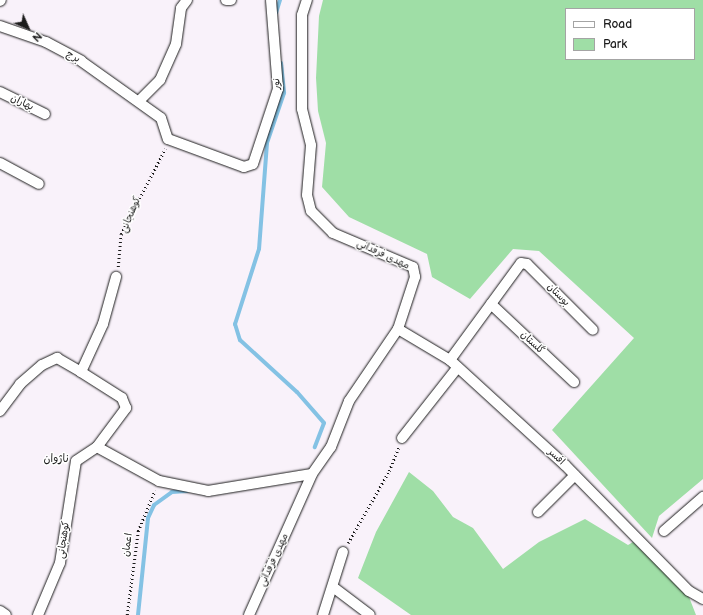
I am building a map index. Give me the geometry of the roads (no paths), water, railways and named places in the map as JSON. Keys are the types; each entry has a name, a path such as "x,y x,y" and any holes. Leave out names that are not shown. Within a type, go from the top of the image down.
{"street":[{"path":"139,102 160,80 176,44 181,8 187,0"},
{"path":"226,0 231,0"},
{"name":"نور","path":"139,102 161,118 168,139 235,167 253,164 278,89 271,0"},
{"name":"مهدی فرقدانی","path":"249,615 312,474 331,447 349,401 398,329 415,277 413,267 333,233 311,211 307,195 311,145 302,109 302,15 306,0"},
{"name":"برج","path":"0,26 46,42 139,102"},
{"name":"بهاران","path":"0,92 45,114"},
{"path":"0,164 39,184"},
{"name":"بوستان","path":"491,304 521,263 527,264 593,330"},
{"path":"0,411 20,384 42,365 58,358 81,372 103,324 116,277"},
{"path":"450,360 491,304"},
{"name":"گلستان","path":"491,304 574,382"},
{"name":"افسر","path":"398,329 450,360 575,475 688,591 703,599"},
{"path":"402,438 458,368"},
{"name":"کوهنجانی","path":"38,615 60,563 74,466 79,458 97,447 126,408 126,402 81,372"},
{"path":"97,447 159,481 208,491 312,474"},
{"path":"538,512 575,475"},
{"path":"664,531 703,497"},
{"path":"322,615 343,552"},
{"path":"332,587 370,615"},
{"path":"0,611 6,615"}],"waterway":[{"path":"276,13 280,0"},
{"path":"281,63 284,93 267,143 259,249 235,324 240,340 297,392 324,423 315,447"},
{"path":"138,615 148,518 154,505 172,492 187,491"}],"district":[{"name":"ناژوان","path":"56,459"}]}
